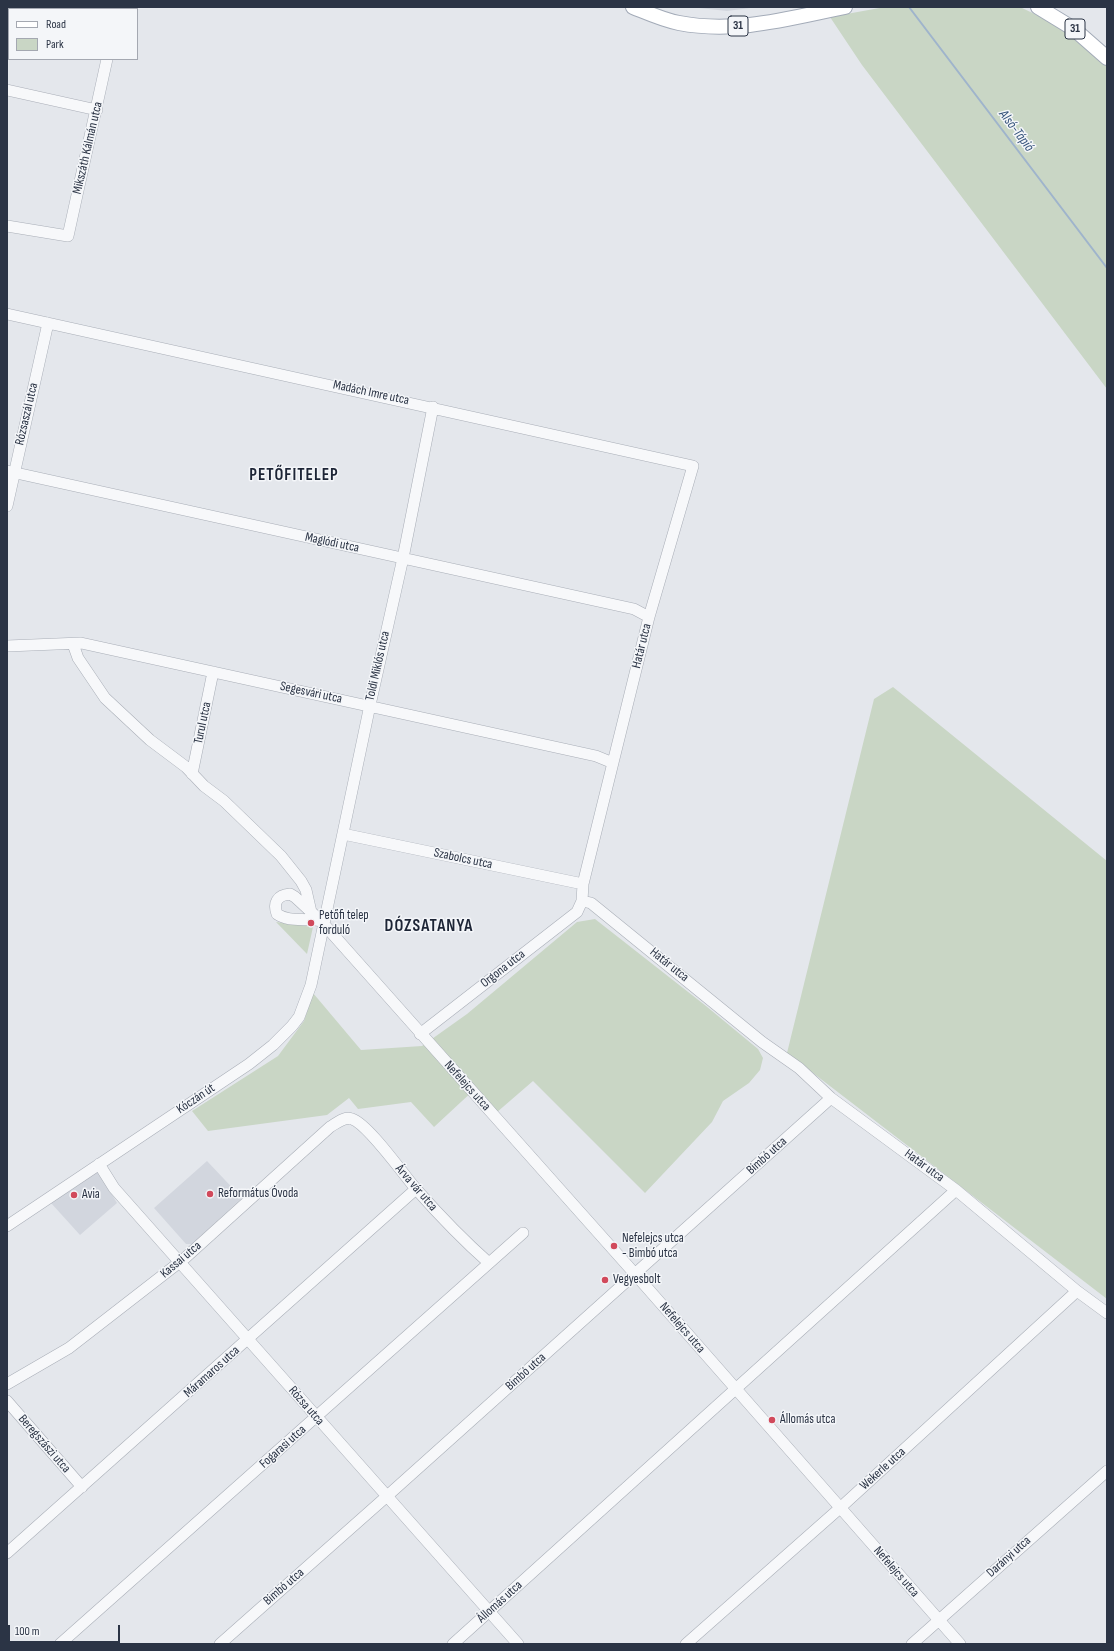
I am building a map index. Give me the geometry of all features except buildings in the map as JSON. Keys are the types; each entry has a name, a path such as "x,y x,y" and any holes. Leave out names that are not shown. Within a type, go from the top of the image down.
{"main road":[{"name":"31","path":"632,7 657,17 679,23 732,27 763,24 845,7"},
{"name":"31","path":"1038,7 1074,29 1107,58"}],"street":[{"name":"Mikszáth Kálmán utca","path":"7,226 68,236 107,60"},
{"path":"7,90 97,110"},
{"name":"Madách Imre utca","path":"7,314 433,407 693,466"},
{"name":"Rózsaszál utca","path":"7,506 11,472 48,323"},
{"name":"Toldi Miklós utca","path":"319,920 343,834 403,558 433,407"},
{"name":"Határ utca","path":"693,466 649,618 583,884 582,901 591,903 762,1042 799,1068 831,1098 956,1190 1077,1291 1107,1313"},
{"name":"Maglódi utca","path":"11,472 634,609 649,618"},
{"name":"Segesvári utca","path":"7,646 80,643 370,705 596,756 613,763"},
{"path":"73,644 78,658 105,698 150,740 224,801 281,856 301,881 306,890 310,909 319,920"},
{"name":"Turul utca","path":"192,774 214,672"},
{"name":"Szabolcs utca","path":"343,834 583,884"},
{"name":"Orgona utca","path":"420,1034 577,912 582,901"},
{"name":"Nefelejcs utca","path":"319,920 635,1274 960,1644"},
{"name":"Kóczán út","path":"7,1226 249,1064 283,1036 299,1017 308,996 319,920"},
{"name":"Bimbó utca","path":"220,1644 831,1098"},
{"name":"Árva vár utca","path":"341,1119 350,1118 357,1121 416,1189 468,1244 489,1263"},
{"name":"Kassai utca","path":"7,1384 69,1348 180,1262 330,1127 341,1119"},
{"name":"Rózsa utca","path":"99,1164 114,1188 386,1497 518,1644"},
{"name":"Máramaros utca","path":"7,1553 416,1189"},
{"name":"Állomás utca","path":"453,1644 956,1190"},
{"name":"Fogarasi utca","path":"60,1644 523,1233"},
{"name":"Wekerle utca","path":"686,1644 840,1508 1077,1291"},
{"name":"Beregszászi utca","path":"7,1401 82,1487"},
{"name":"Darányi utca","path":"912,1644 1107,1471"}],"shaded area":[{"path":"690,7 758,7 727,11"},
{"path":"207,1161 242,1198 192,1244 186,1244 154,1208"},
{"path":"98,1171 117,1203 80,1235 51,1203"}],"green space":[{"path":"885,7 1020,7 1072,32 1107,63 1107,389 862,65 830,17"},
{"path":"893,687 1107,861 1107,1299 787,1053 874,699"},
{"path":"595,919 758,1049 763,1058 760,1070 749,1083 723,1101 712,1122 645,1193 533,1081 496,1113 475,1089 434,1127 411,1102 358,1109 349,1098 327,1115 208,1131 192,1111 278,1056 304,1021 313,993 361,1050 422,1046 467,1014 577,922"},
{"path":"276,922 313,927 307,954"}],"waterway":[{"name":"Alsó-Tápió","path":"909,7 1107,268"}],"place":[{"name":"Petőfi telep forduló","path":"311,923"},
{"name":"Református Óvoda","path":"210,1194"},
{"name":"Avia","path":"74,1195"},
{"name":"Nefelejcs utca - Bimbó utca","path":"614,1246"},
{"name":"Vegyesbolt","path":"605,1280"},
{"name":"Állomás utca","path":"772,1420"}],"district":[{"name":"PETŐFITELEP","path":"294,476"},
{"name":"DÓZSATANYA","path":"429,927"}]}
